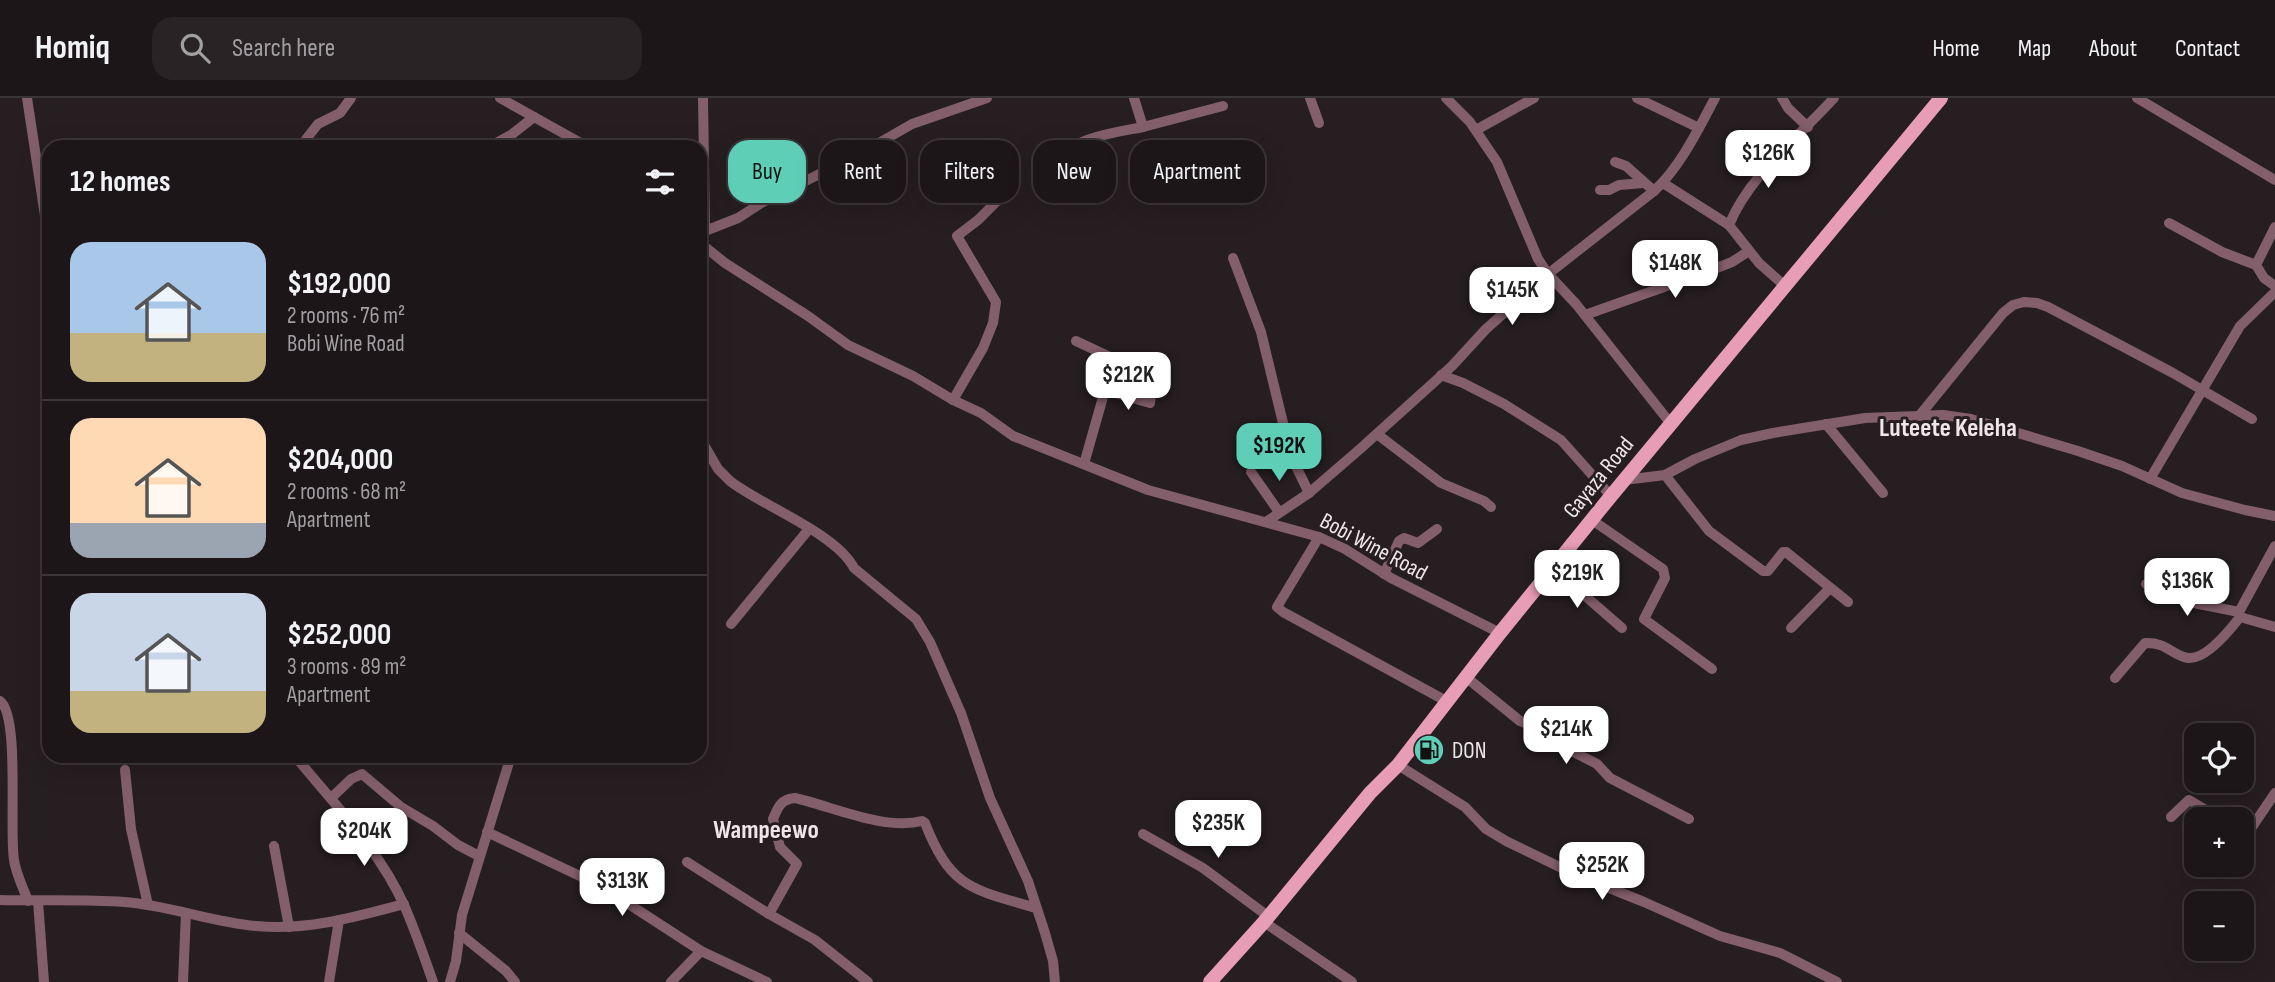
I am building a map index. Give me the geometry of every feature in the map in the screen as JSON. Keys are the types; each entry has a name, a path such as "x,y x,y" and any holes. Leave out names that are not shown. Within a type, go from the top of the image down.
{"main road":[{"name":"Gayaza Road","path":"1209,982 1266,920 1370,793 1398,765 1624,480 1941,98"}],"street":[{"path":"27,98 42,196"},
{"path":"305,140 318,124 340,113 351,98"},
{"path":"500,98 575,140"},
{"path":"703,98 703,140"},
{"path":"707,229 738,218 763,202 858,155 912,124 963,102 987,98"},
{"path":"1134,98 1143,127"},
{"path":"1310,98 1319,123"},
{"path":"1446,98 1458,107 1497,162 1538,259 1548,274 1585,315 1671,424"},
{"path":"1476,130 1534,98"},
{"path":"1637,98 1699,128"},
{"path":"1266,522 1309,493 1377,434 1486,329 1548,274 1663,183 1715,98"},
{"path":"1782,98 1788,108 1808,127"},
{"path":"1729,225 1755,180 1834,98"},
{"path":"2137,98 2275,180"},
{"path":"1089,140 1223,106"},
{"path":"502,140 534,117"},
{"path":"1615,162 1626,166 1654,191"},
{"path":"1663,183 1729,225 1759,263 1786,287"},
{"path":"1600,190 1609,190 1619,185 1644,184"},
{"path":"953,400 983,348 993,323 996,302 957,236 995,203"},
{"path":"2169,223 2222,252 2256,265 2264,278 2275,286"},
{"path":"2256,265 2275,227"},
{"name":"Bobi Wine Road","path":"707,249 724,263 808,316 848,345 981,412 1013,436 1067,455 1148,490 1319,537 1459,614 1500,633"},
{"path":"1585,315 1709,271 1732,262 1749,251"},
{"path":"1233,258 1261,331 1291,456 1309,493"},
{"path":"2150,479 2241,326 2275,292"},
{"path":"1920,415 2003,313 2024,302 2048,307 2132,350 2252,419"},
{"path":"1076,341 1110,357 1105,390 1084,464"},
{"path":"1105,390 1150,403 1154,374"},
{"path":"1441,375 1504,404 1561,440 1611,496"},
{"path":"1624,480 1665,475 1741,440 1865,418 1943,415 1998,426 2100,459 2182,493 2275,516"},
{"path":"1826,424 1883,493"},
{"path":"1377,434 1441,483 1491,506"},
{"path":"707,450 718,469 730,481 838,549 849,558 854,568 916,619 930,642 961,713 990,798 1018,858 1053,961 1055,982"},
{"path":"1251,472 1279,512"},
{"path":"1665,475 1709,531 1763,571 1768,571 1783,552 1786,552 1848,602"},
{"path":"1592,520 1663,569 1665,578 1644,619 1712,669"},
{"path":"731,624 808,529"},
{"path":"1384,574 1399,541 1404,538 1418,542 1437,529"},
{"path":"1319,537 1277,607 1448,702"},
{"path":"2115,678 2145,643 2158,643 2188,658 2200,656 2227,634 2275,545"},
{"path":"1553,568 1622,628"},
{"path":"2146,584 2194,603 2240,614 2275,627"},
{"path":"1791,628 1830,588"},
{"path":"1467,678 1520,721 1547,731 1554,742 1597,764 1610,778 1689,819"},
{"path":"0,701 7,709 12,743 14,857 33,901 44,982"},
{"path":"301,763 364,841 404,904 433,982"},
{"path":"450,982 456,961 462,915 510,763"},
{"path":"1398,765 1465,807 1486,829 1506,841 1572,873 1720,936 1780,953 1837,982"},
{"path":"125,770 131,829 148,905"},
{"path":"331,798 351,779 362,774 401,807 479,856"},
{"path":"2254,824 2275,793"},
{"path":"769,914 797,864 780,847 773,819 780,803 787,798 879,820 909,823 922,821 941,859 964,884 1036,908"},
{"path":"2171,817 2189,800 2201,807"},
{"path":"486,832 601,886 701,951 767,982"},
{"path":"1143,834 1203,868 1266,920 1352,982"},
{"path":"274,846 289,927"},
{"path":"687,862 815,940 869,982"},
{"path":"0,900 122,901 238,924 289,927 317,925 404,904"},
{"path":"183,982 186,913"},
{"path":"329,982 339,920"},
{"path":"459,933 506,971 515,982"},
{"path":"671,982 701,951"}],"place":[{"name":"DON","path":"1429,750"}],"district":[{"name":"Luteete Keleha","path":"1948,427"},
{"name":"Wampeewo","path":"766,829"}]}
